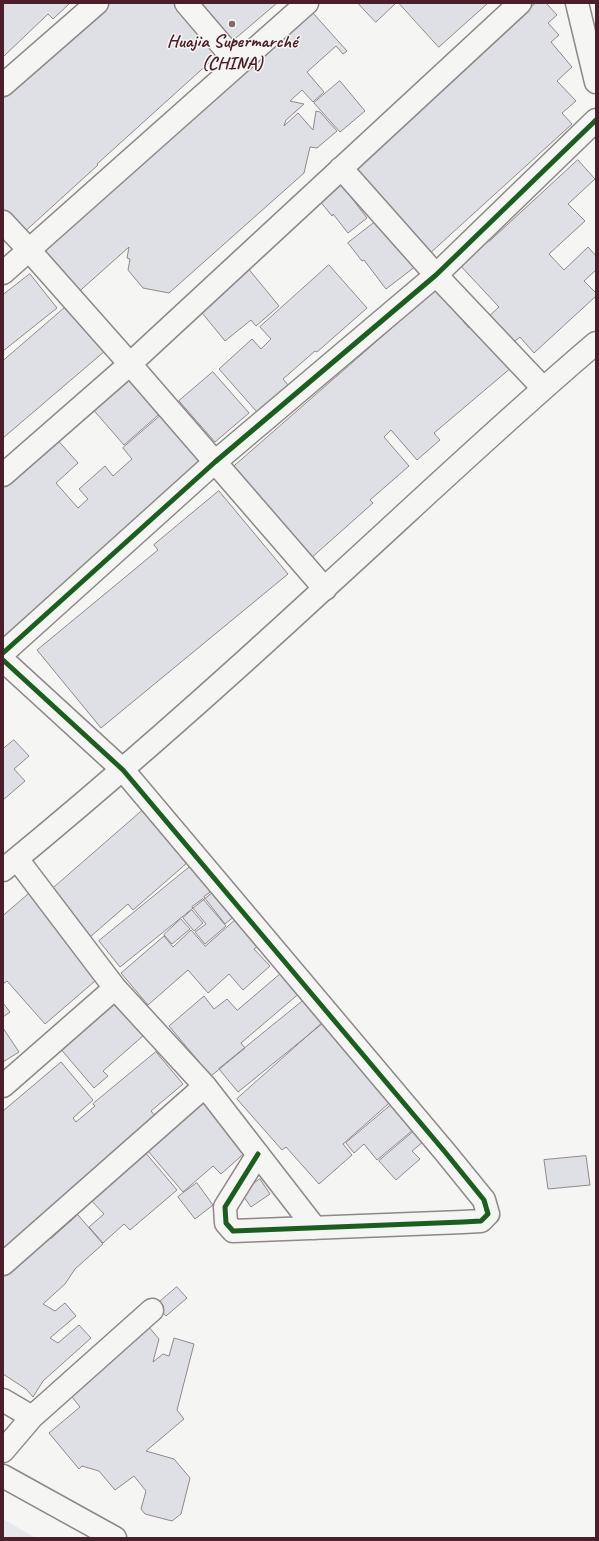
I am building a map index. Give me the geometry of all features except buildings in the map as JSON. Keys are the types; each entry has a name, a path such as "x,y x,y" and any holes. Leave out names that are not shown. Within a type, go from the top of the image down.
{"street":[{"path":"3,85 96,3"},
{"path":"186,3 238,64"},
{"path":"3,273 307,3"},
{"path":"3,475 130,364 520,3"},
{"path":"577,3 596,82"},
{"path":"3,653 215,462 436,275 596,120"},
{"path":"341,168 436,275 542,388"},
{"path":"3,222 130,364 324,589"},
{"path":"315,1228 205,1086 115,988 10,864 123,770 324,589 542,388 596,343"},
{"path":"3,660 123,770 445,1152 484,1200 488,1214 481,1221 233,1231 226,1223 225,1207 258,1154"},
{"path":"3,1086 115,988"},
{"path":"3,1264 205,1086"},
{"path":"3,1451 32,1417 152,1310"},
{"path":"3,1400 32,1417"},
{"path":"3,1476 115,1538"}],"shaded area":[{"path":"3,1519 36,1538 3,1538"}],"cycle path":[{"path":"3,653 215,462 436,275 596,120"},
{"path":"3,660 123,770 445,1152 484,1200 488,1214 481,1221 233,1231 226,1223 225,1207 258,1154"}],"place":[{"name":"Huajia Supermarché (CHINA)","path":"232,24"}]}
